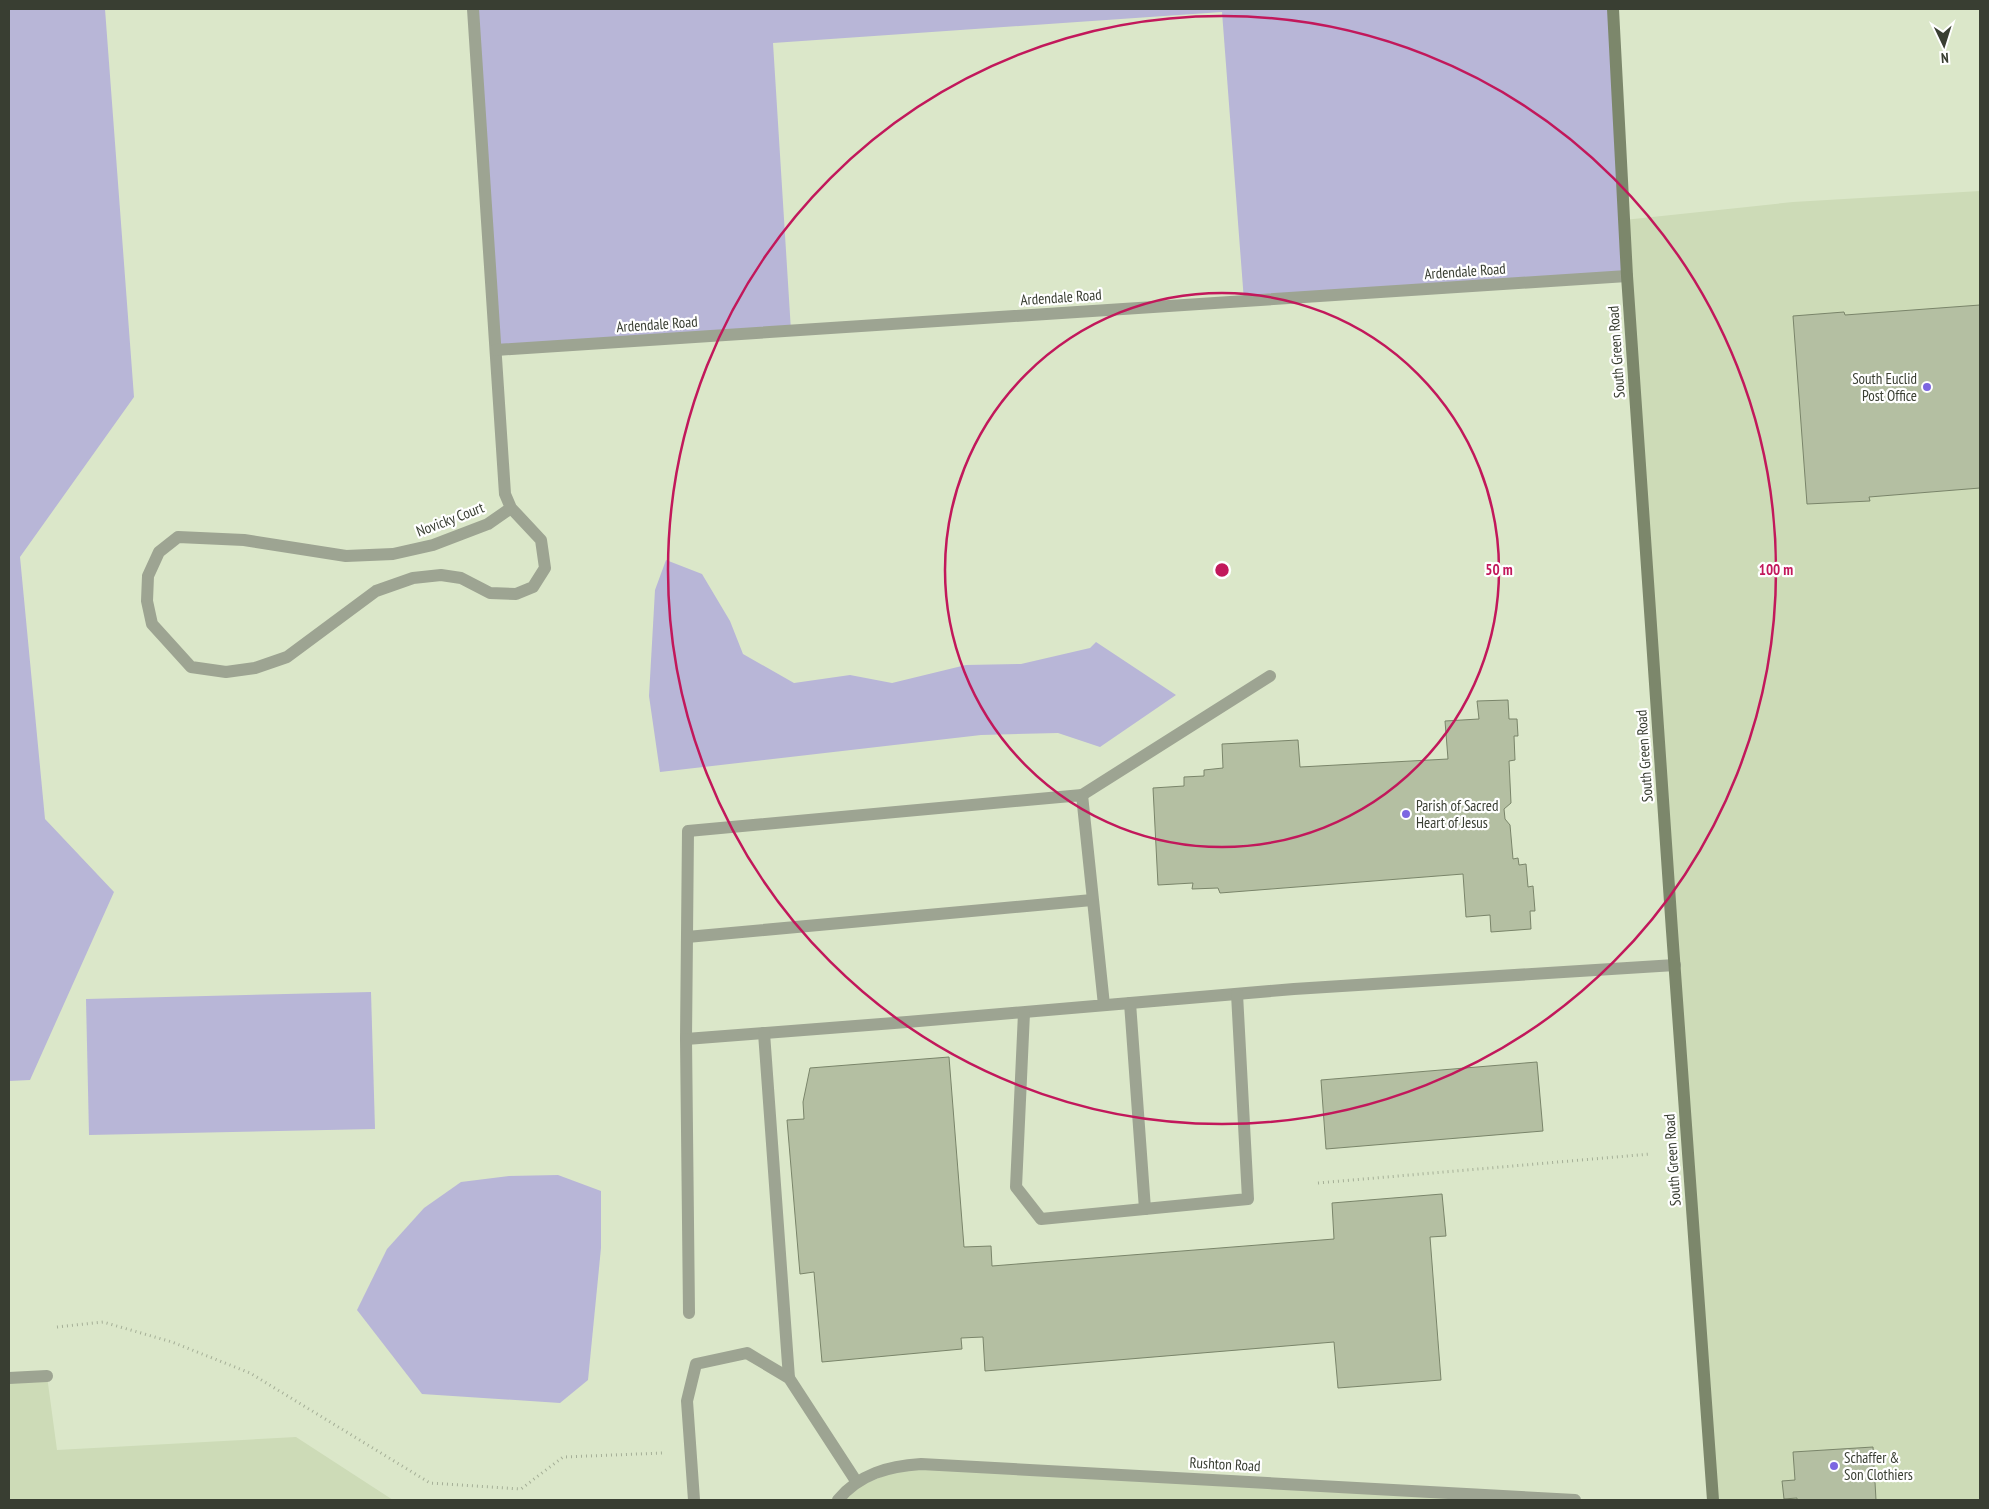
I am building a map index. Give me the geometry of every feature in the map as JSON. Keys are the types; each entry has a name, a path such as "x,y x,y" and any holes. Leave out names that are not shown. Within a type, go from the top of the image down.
{"main road":[{"name":"South Green Road","path":"1613,9 1627,276 1713,1500"}],"street":[{"path":"472,9 506,494 511,508"},
{"name":"Ardendale Road","path":"496,350 1627,276"},
{"name":"Novicky Court","path":"511,508 541,540 545,568 533,587 516,594 490,593 461,578 441,575 413,578 376,591 287,657 255,668 226,672 191,667 152,624 147,601 148,576 159,552 178,537 244,540 346,556 393,554 433,546 488,524 511,508"},
{"path":"689,1314 686,1038 688,831 1082,795 1270,676"},
{"path":"1082,795 1104,1005"},
{"path":"687,937 1092,900"},
{"path":"686,1038 1024,1012 1299,988 1675,965"},
{"path":"1024,1012 1016,1187 1041,1218 1248,1198 1237,994"},
{"path":"1130,1003 1145,1209"},
{"path":"764,1033 788,1378"},
{"path":"694,1500 687,1401 696,1364 747,1353 788,1378 856,1481"},
{"path":"9,1378 47,1376"},
{"name":"Rushton Road","path":"838,1500 856,1481 874,1472 921,1464 1575,1500"}],"path":[{"path":"1318,1183 1650,1154"},
{"path":"56,1327 103,1322 172,1342 250,1373 430,1483 521,1489 563,1457 690,1452"}],"shaded area":[{"path":"9,9 105,9 134,397 20,557 45,819 114,892 30,1080 9,1081"},
{"path":"473,9 1613,9 1627,276 1244,301 1222,12 773,43 791,331 496,350"},
{"path":"1980,191 1980,1500 1713,1500 1624,220 1793,202"},
{"path":"666,560 702,574 730,621 743,654 794,683 850,675 892,683 966,665 1021,664 1090,648 1096,642 1176,695 1100,747 1058,733 981,735 660,772 649,696 655,590"},
{"path":"371,992 375,1129 89,1135 86,999"},
{"path":"558,1175 601,1191 601,1248 588,1380 560,1403 422,1394 357,1310 387,1249 424,1208 461,1182 509,1176"},
{"path":"47,1376 57,1450 296,1437 393,1500 9,1500 9,1378"},
{"path":"910,1465 1575,1500 838,1500 843,1493"}],"building":[{"path":"1980,305 1980,488 1869,497 1870,501 1807,504 1793,316 1844,312 1845,315"},
{"path":"1508,700 1509,719 1517,719 1518,736 1514,736 1515,760 1509,761 1511,803 1504,809 1505,819 1510,825 1513,859 1518,858 1519,865 1526,864 1528,887 1533,886 1535,911 1530,911 1531,929 1491,932 1490,915 1466,917 1463,874 1220,893 1218,888 1192,889 1193,883 1158,885 1153,788 1184,786 1184,777 1204,776 1204,770 1223,768 1222,744 1298,740 1300,767 1448,759 1445,721 1479,719 1477,701"},
{"path":"949,1057 964,1247 991,1246 992,1266 1334,1239 1332,1203 1442,1194 1446,1236 1430,1237 1441,1380 1338,1388 1334,1342 985,1371 983,1337 961,1338 962,1349 822,1362 814,1272 800,1274 787,1120 804,1119 803,1102 810,1068"},
{"path":"1537,1062 1543,1131 1326,1149 1321,1080"},
{"name":"Schaffer & Son Clothiers","path":"1873,1447 1876,1500 1784,1499 1782,1481 1795,1480 1793,1452"}],"place":[{"name":"South Euclid Post Office","path":"1927,387"},
{"name":"Parish of Sacred Heart of Jesus","path":"1406,814"},
{"name":"Schaffer & Son Clothiers","path":"1834,1466"}]}
